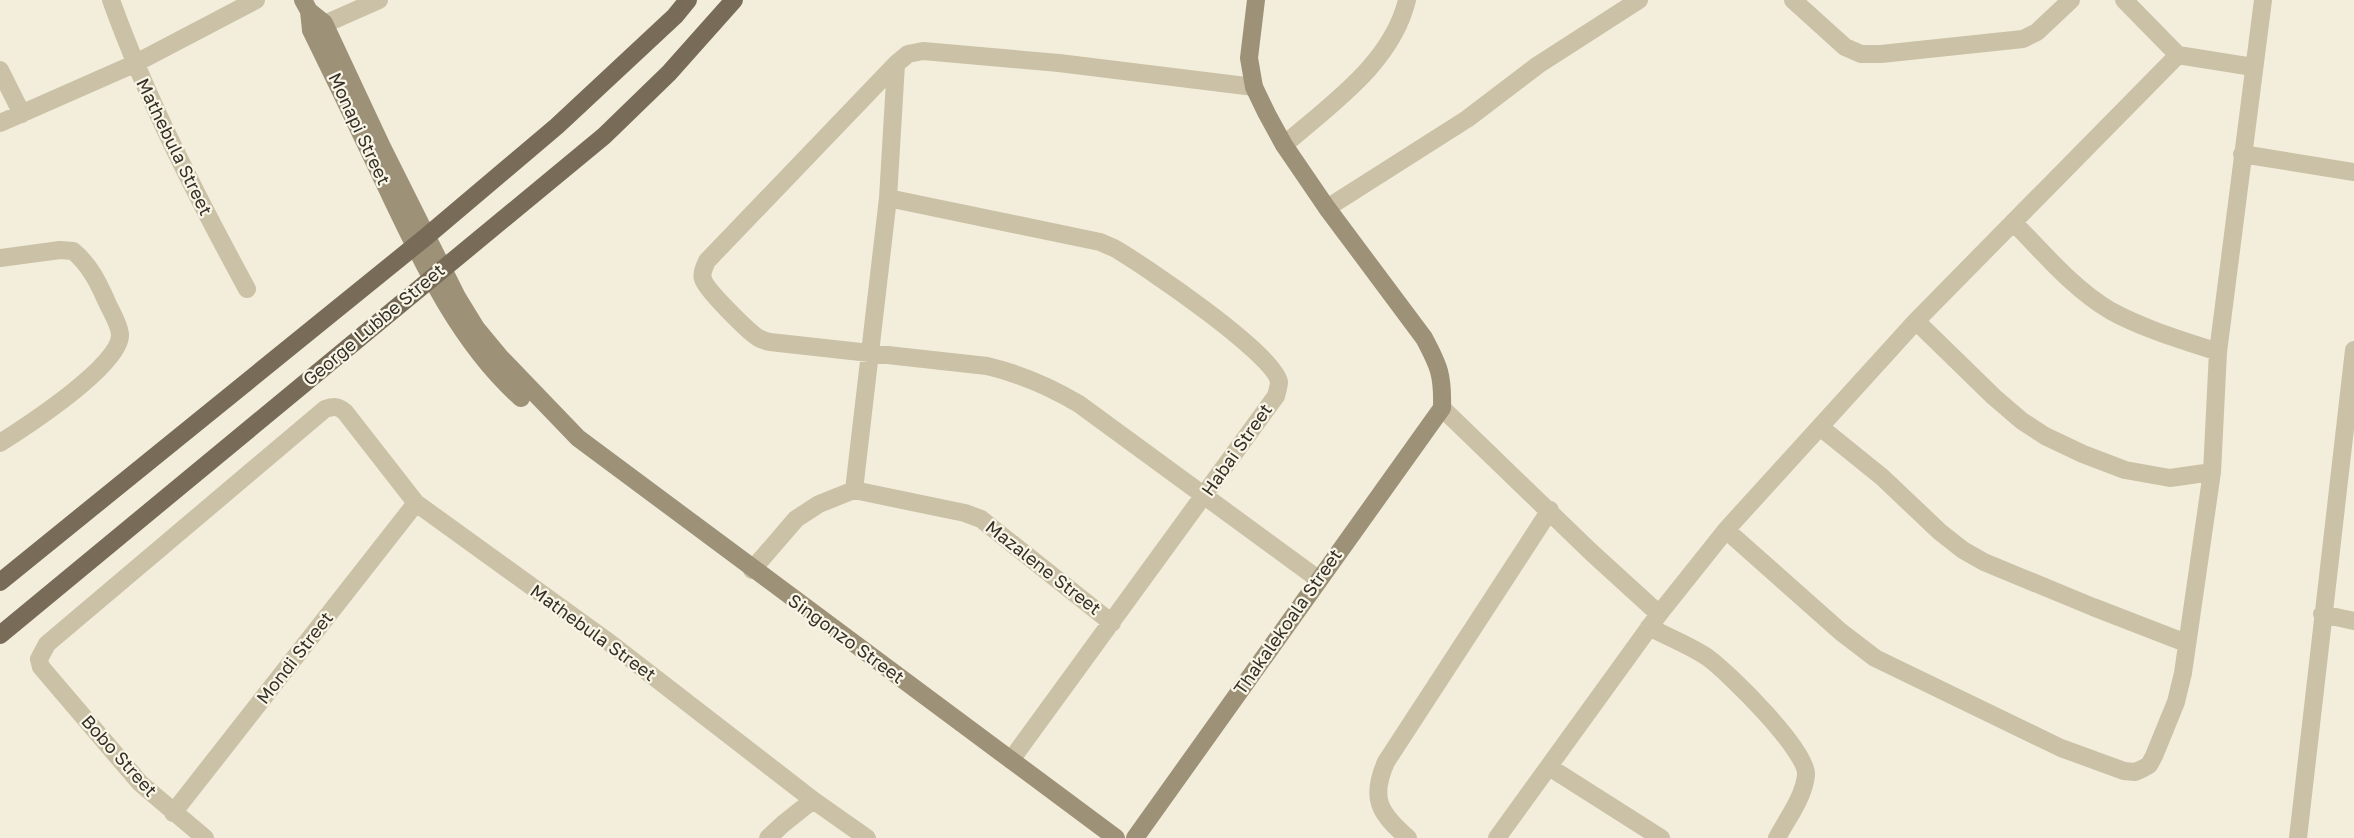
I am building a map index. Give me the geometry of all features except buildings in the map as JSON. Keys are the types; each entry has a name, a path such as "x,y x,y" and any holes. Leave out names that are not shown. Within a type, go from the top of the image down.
{"main road":[{"name":"George Lubbe Street","path":"0,582 420,241 557,126 675,16 688,0"},
{"name":"George Lubbe Street","path":"0,635 604,136 669,74 734,0"}],"street":[{"name":"Mathebula Street","path":"111,0 134,64 211,222 247,289"},
{"path":"0,123 134,64 256,0"},
{"path":"317,26 379,0"},
{"path":"1256,0 1249,58 1254,87 1284,145 1327,208 1424,338 1435,358 1443,381 1442,408 1550,510 1654,620 1690,648 1720,667 1757,705 1800,755 1806,774 1803,789 1777,838"},
{"path":"1284,145 1348,89 1372,64 1394,36 1407,0"},
{"path":"1327,208 1467,119 1538,65 1639,0"},
{"path":"1793,0 1845,47 1861,54 1881,54 2023,39 2037,32 2071,0"},
{"path":"2124,0 2178,55 2253,67"},
{"path":"1726,530 1841,632 1875,658 2061,748 2124,771 2135,772 2149,765 2176,702 2212,472 2218,352 2263,0"},
{"name":"Monapi Street","path":"306,5 420,241"},
{"path":"1254,87 1059,63 923,51 908,54 707,261 703,271 703,280 711,292 760,339 987,366 1018,373 1051,387 1079,404 1318,579"},
{"path":"1497,838 1654,620 1726,530 1916,321 2178,55"},
{"path":"753,570 796,519 819,504 854,490 888,198 896,64"},
{"path":"0,70 22,114"},
{"path":"2242,154 2354,172"},
{"name":"Habai Street","path":"888,198 1100,242 1114,248 1223,324 1261,357 1272,369 1279,382 1276,396 1011,760"},
{"path":"2013,222 2082,290 2111,310 2144,326 2218,352"},
{"name":"Singonzo Street","path":"420,241 437,273 457,297 476,328 525,385 568,425 578,438 1116,838"},
{"path":"0,258 60,250 73,251 96,278 120,334 116,348 110,357 82,386 0,442"},
{"path":"1916,321 1994,397 2022,421 2045,436 2125,470 2170,478 2212,472"},
{"path":"2298,838 2354,350"},
{"name":"Mathebula Street","path":"41,667 39,659 47,644 325,409 333,406 339,407 416,503 610,644 813,800 867,838"},
{"name":"Thakalekoala Street","path":"1135,838 1442,408"},
{"path":"1820,427 1882,477 1962,550 1984,562 2186,643"},
{"name":"Mazalene Street","path":"854,490 965,513 981,519 1112,623"},
{"name":"Mondi Street","path":"173,813 416,503"},
{"path":"1408,838 1394,826 1381,809 1377,794 1379,779 1386,762 1550,510"},
{"path":"2322,614 2354,621"},
{"name":"Bobo Street","path":"41,667 140,783 205,838"},
{"path":"1549,766 1661,838"},
{"path":"768,838 813,800"}]}
